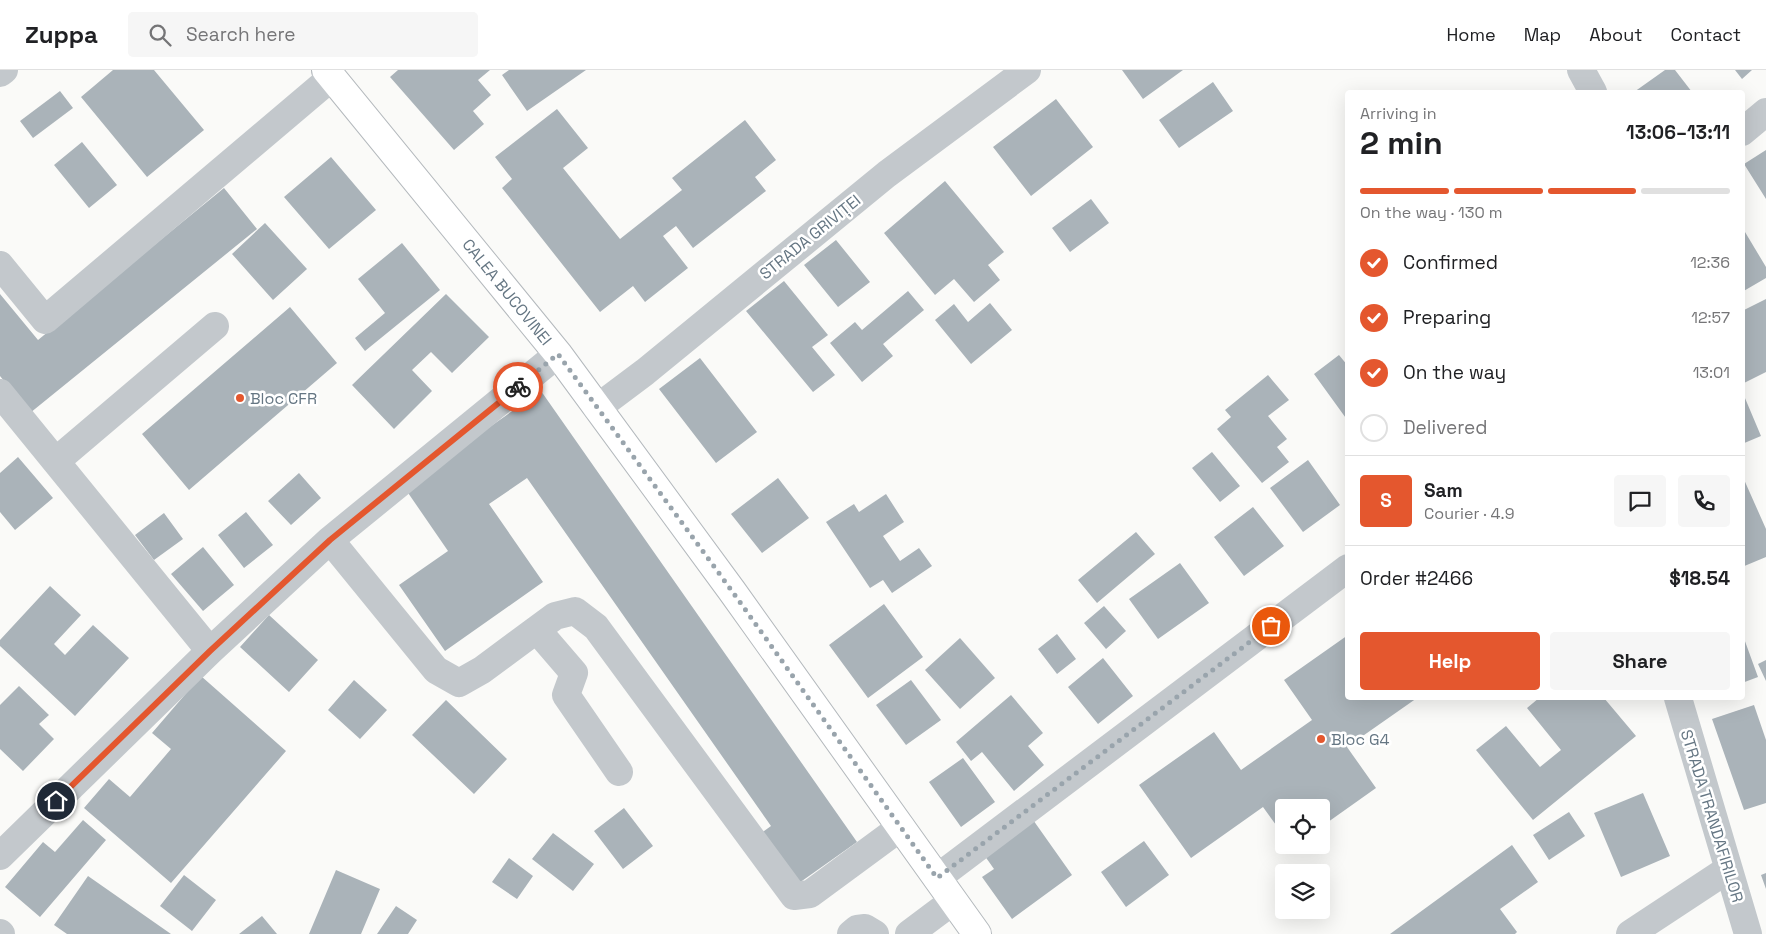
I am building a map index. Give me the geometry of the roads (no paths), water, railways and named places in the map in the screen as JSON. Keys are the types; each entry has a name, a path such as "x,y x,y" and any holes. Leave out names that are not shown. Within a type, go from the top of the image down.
{"highway":[{"name":"CALEA BUCOVINEI","path":"329,73 558,354 977,934"}],"street":[{"path":"0,73 4,70"},
{"name":"STRADA GRIVIȚEI","path":"597,408 645,372 887,174 1027,70"},
{"path":"1582,70 1591,90"},
{"path":"0,265 45,320 329,73"},
{"path":"1745,130 1766,112"},
{"path":"56,461 215,326"},
{"path":"0,856 210,651 330,540 558,354"},
{"path":"0,393 210,651"},
{"path":"330,540 436,670 459,683 482,670 555,616 575,611 596,627 794,896 810,894 901,827"},
{"path":"937,878 1345,570"},
{"path":"537,630 574,673 566,695 619,772"},
{"name":"STRADA TRANDAFIRILOR","path":"1679,700 1727,870 1748,934"},
{"path":"1630,934 1727,870"},
{"path":"909,934 953,901"},
{"path":"851,934 857,929 866,928 875,934"}],"place":[{"name":"Bloc CFR","path":"240,398"},
{"name":"Bloc G4","path":"1321,739"}]}
